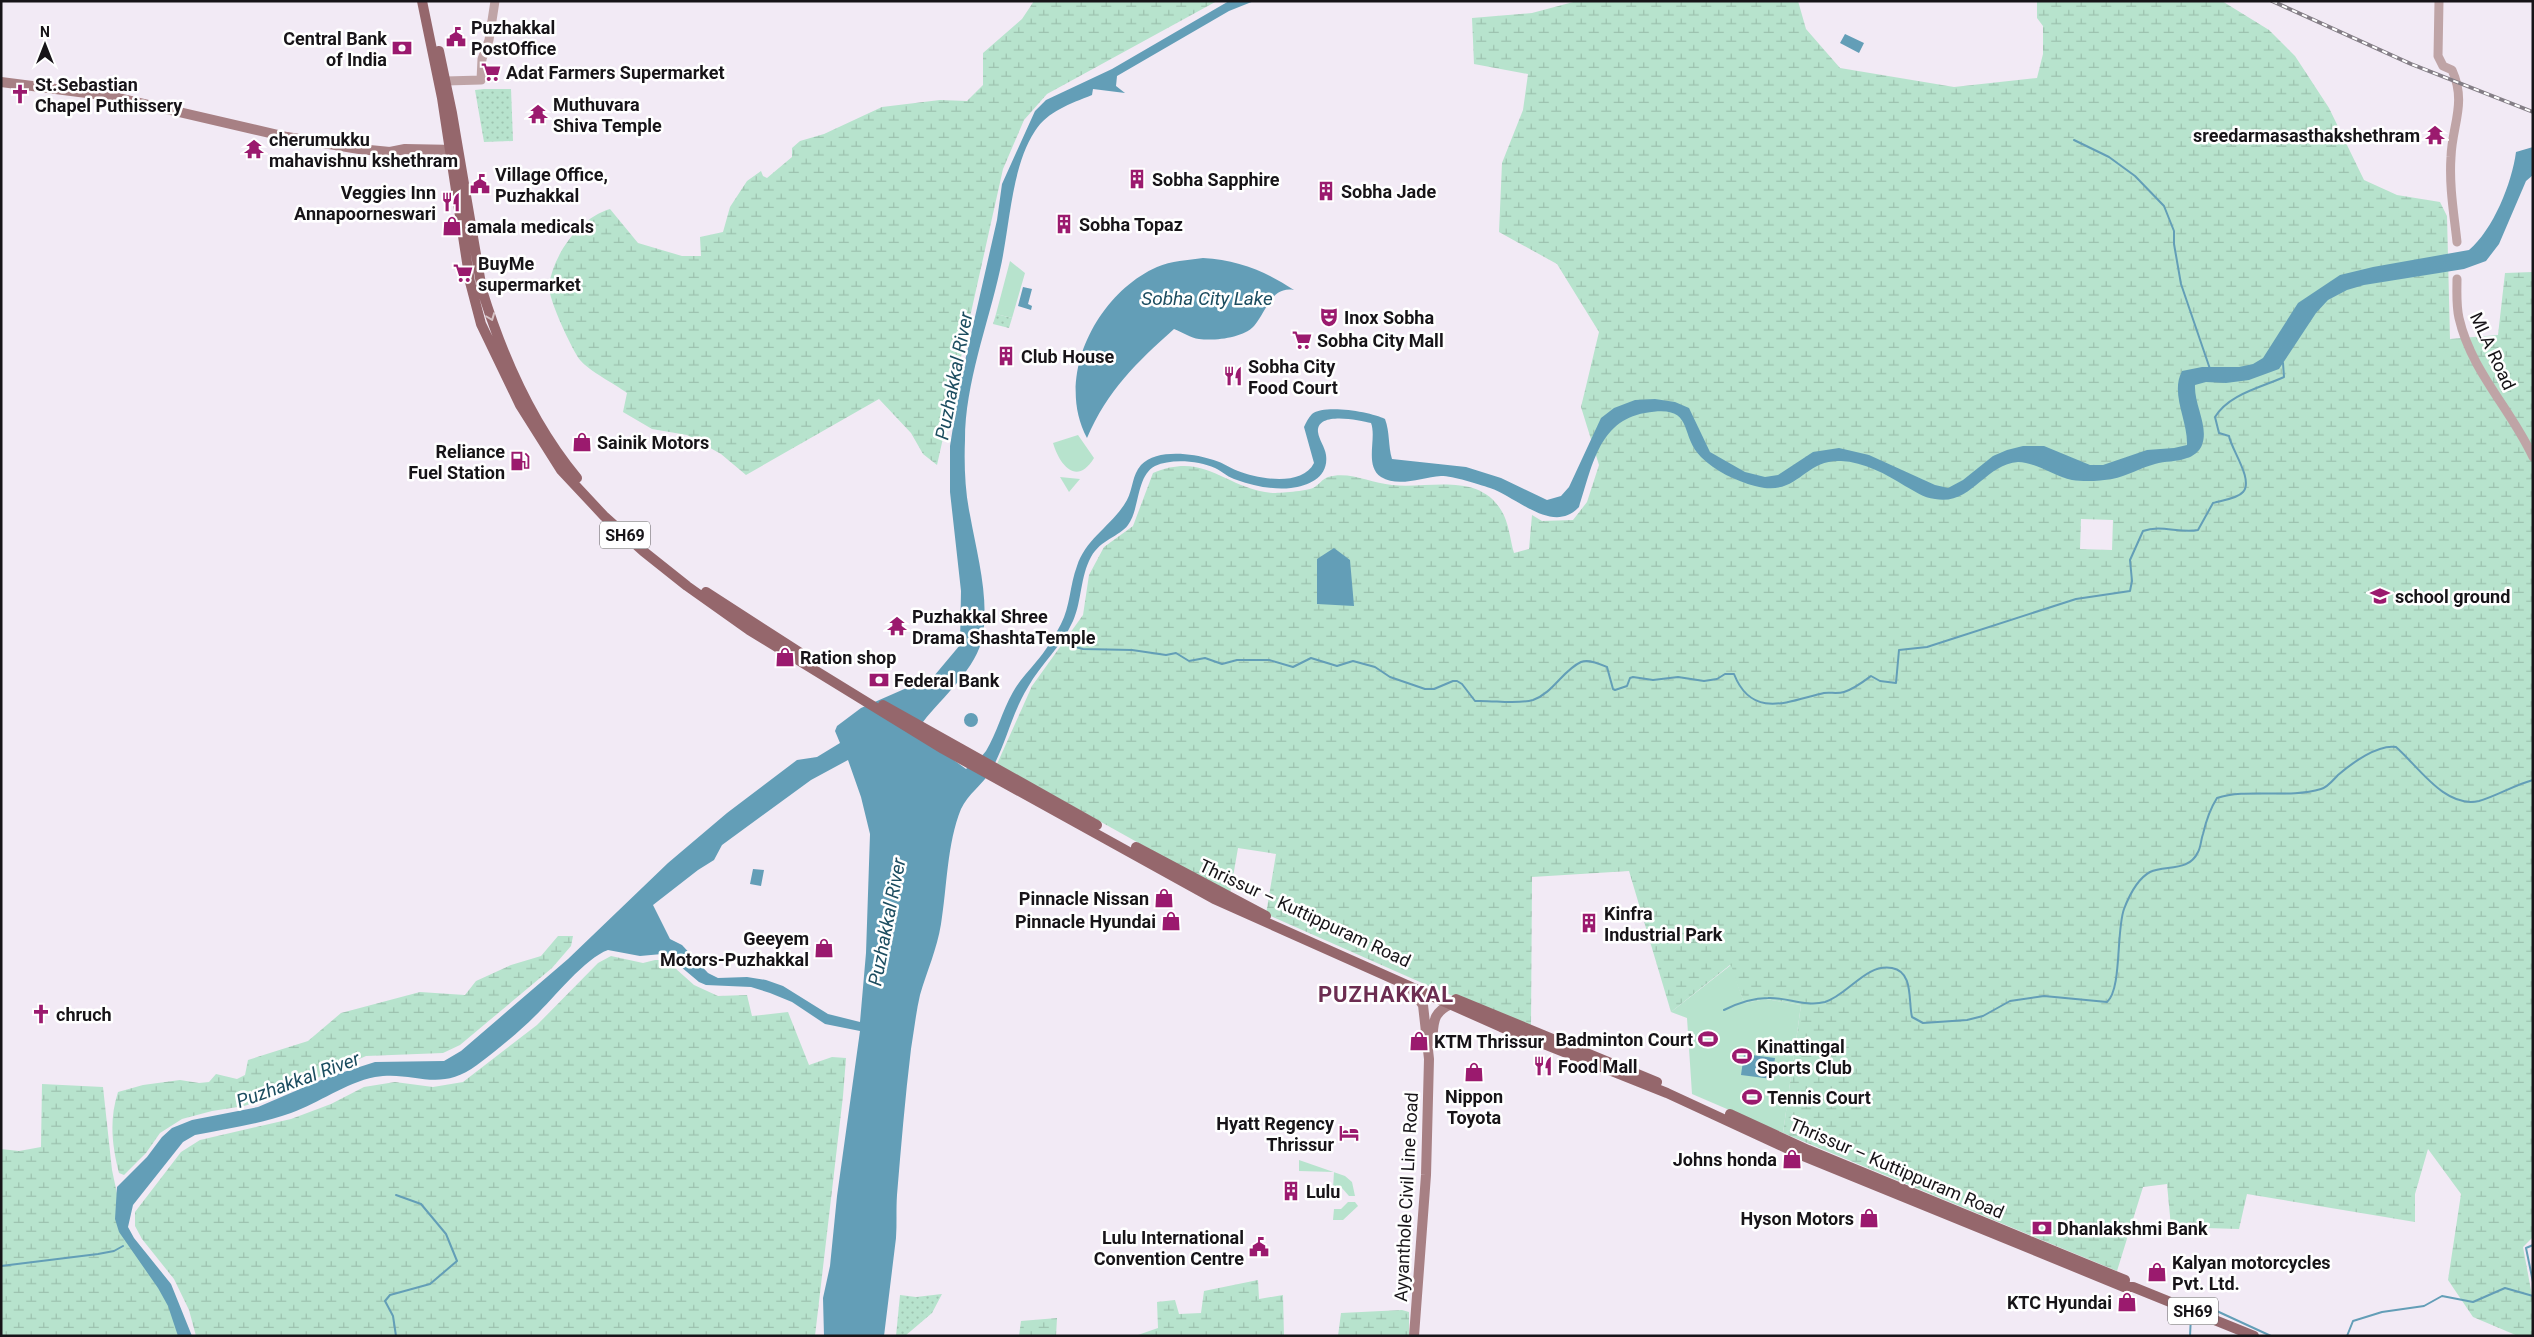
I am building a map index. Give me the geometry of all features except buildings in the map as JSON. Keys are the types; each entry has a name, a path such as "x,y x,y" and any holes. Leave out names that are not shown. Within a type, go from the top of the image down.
{"main road":[{"name":"SH69","path":"422,1 454,150 470,282 481,324 533,428 561,470 604,516 683,582 759,636 861,695"},
{"path":"428,1 446,80 454,150 482,290 501,345 535,415 568,468 589,492 663,560 707,593 829,672 861,695 968,758"},
{"path":"1,82 110,96 288,137 359,150 390,152 405,150 454,150"},
{"path":"861,695 875,700 923,732"},
{"name":"Thrissur – Kuttippuram Road","path":"923,732 946,740 968,758 1015,785 1243,910 1410,987 1501,1027 1667,1094 1801,1155 2124,1286 2133,1287 2254,1336"},
{"name":"Thrissur – Kuttippuram Road","path":"1243,910 1651,1079 1808,1150 2126,1280 2133,1287"},
{"name":"Ayyanthole Civil Line Road","path":"1410,987 1423,1006 1429,1059"},
{"name":"Ayyanthole Civil Line Road","path":"1414,1336 1426,1175 1429,1059 1434,1020 1440,1009 1451,1004"}],"street":[{"path":"446,80 481,80 482,59 489,40 495,1"},
{"path":"2439,1 2438,56 2443,66 2452,70 2460,97 2451,157 2450,192 2457,242"},
{"name":"MLA Road","path":"2457,279 2459,319 2469,346 2488,384 2533,457"}],"green space":[{"path":"1034,1 1217,1 1047,94 1024,120 1003,169 937,465 923,454 911,433 879,399 746,475 721,454 687,435 652,429 623,412 627,393 580,360 561,324 552,301 549,286 551,274 562,250 578,229 588,220 610,209 638,243 682,256 701,256 700,237 723,232 730,207 747,181 761,171 763,176 767,178 792,157 792,148 800,141 824,134 882,107 940,100 967,101 983,85 983,53 1022,19"},
{"path":"1577,1 1798,1 1806,29 1840,68 1954,87 2037,78 2043,54 2043,26 2037,18 2037,1 2222,1 2269,30 2295,56 2329,108 2364,180 2397,195 2440,202 2447,216 2450,339 2498,335 2505,273 2533,272 2533,1237 2523,1247 2533,1301 2533,1336 2518,1336 2473,1317 2448,1280 2461,1194 2428,1149 2415,1194 2415,1222 2247,1194 2239,1229 2171,1227 2167,1184 2143,1187 2117,1271 1783,1133 1801,1005 1766,999 1744,1003 1730,965 1671,1012 1629,871 1532,877 1531,1027 1438,990 1266,914 1276,854 1238,848 1230,894 997,764 1032,686 1083,615 1089,575 1104,547 1133,526 1153,473 1171,467 1187,466 1201,468 1240,485 1272,493 1310,489 1328,477 1344,475 1392,485 1466,486 1491,498 1501,510 1508,525 1514,553 1529,549 1532,515 1542,521 1573,520 1587,502 1599,465 1581,407 1599,332 1557,264 1499,232 1502,163 1523,110 1528,74 1474,64 1472,18 1532,13","holes":["2081,519 2113,520 2112,550 2080,549"]},
{"path":"511,89 513,141 484,142 475,90"},
{"path":"1010,261 1025,273 1012,318 996,314"},
{"path":"996,314 1012,318 1009,328 993,324"},
{"path":"1078,435 1094,458 1088,466 1081,471 1075,472 1070,470 1060,459 1053,443"},
{"path":"1060,477 1080,479 1069,492"},
{"path":"558,936 573,936 571,946 552,968 460,1045 443,1053 366,1056 279,1095 244,1106 212,1111 182,1119 160,1133 146,1153 124,1175 119,1173 112,1132 113,1113 118,1092 143,1085 180,1080 199,1083 209,1082 216,1074 237,1079 245,1075 248,1060 308,1041 341,1013 420,992 465,995 476,981 511,965 541,956"},
{"path":"611,956 643,963 666,960 694,985 718,996 747,995 752,1016 788,1012 809,1065 832,1057 846,1058 815,1336 196,1336 189,1310 174,1279 142,1239 135,1226 135,1212 181,1152 200,1140 291,1119 331,1104 364,1087 395,1082 433,1087 463,1082 537,1025 598,963"},
{"name":"Kinattingal Sports Club","path":"1731,965 1744,1003 1766,999 1801,1005 1783,1133 1692,1094 1687,1018 1671,1012"},
{"path":"42,1084 103,1087 112,1170 125,1231 164,1288 181,1336 1,1336 1,1149 19,1151 41,1147"},
{"path":"1299,1160 1333,1172 1299,1171"},
{"path":"1334,1172 1345,1176 1352,1182 1355,1196 1349,1196 1342,1188 1333,1188"},
{"path":"1348,1202 1355,1202 1358,1206 1343,1220 1333,1220 1334,1209 1341,1209"},
{"path":"1258,1280 1259,1299 1283,1295 1284,1336 1135,1336 1158,1328 1157,1302 1175,1300 1179,1314 1201,1313 1204,1291"},
{"path":"942,1294 932,1313 905,1336 896,1336 900,1295 916,1297"},
{"path":"1402,1310 1409,1312 1409,1336 1338,1336 1341,1313"},
{"path":"1057,1318 1056,1336 1019,1336 1021,1321"}],"water":[{"name":"Puzhakkal River","path":"1229,1 1254,1 1229,11 1117,76 1116,86 1125,93 1093,89 1092,95 1053,113 1035,131 1021,162 1012,198 1000,270 973,376 966,419 966,487 983,590 983,635 980,647 967,671 923,722 940,750 966,769 986,751 1015,688 1043,654 1061,624 1081,556 1093,539 1115,517 1127,500 1138,469 1147,460 1155,456 1164,454 1193,455 1214,460 1257,477 1279,479 1300,476 1308,471 1314,463 1304,427 1307,420 1318,411 1348,410 1385,419 1392,459 1466,467 1501,478 1547,500 1561,496 1569,487 1601,418 1614,408 1635,400 1655,399 1675,402 1689,408 1710,452 1745,472 1765,477 1778,475 1813,452 1839,448 1869,455 1935,485 1948,488 1963,480 1993,456 2023,446 2044,446 2090,465 2103,465 2147,450 2187,445 2178,389 2182,371 2202,367 2239,367 2253,364 2263,358 2298,303 2340,275 2373,267 2469,250 2486,231 2500,205 2510,178 2516,152 2533,147 2533,175 2526,181 2499,244 2486,261 2464,269 2364,285 2347,290 2328,300 2316,313 2279,369 2249,380 2226,383 2206,382 2195,385 2195,393 2204,430 2202,445 2196,453 2183,459 2155,464 2112,479 2072,480 2031,464 2018,462 2006,464 1968,491 1948,500 1927,497 1874,469 1841,461 1828,462 1818,466 1781,487 1755,486 1726,475 1713,467 1694,448 1684,423 1679,417 1672,413 1661,411 1629,418 1607,436 1593,462 1579,507 1569,515 1558,517 1547,516 1535,511 1490,488 1446,476 1403,482 1395,482 1381,477 1373,466 1371,423 1357,420 1331,419 1319,425 1318,432 1326,455 1324,469 1316,479 1298,487 1271,488 1257,486 1234,479 1215,468 1193,462 1177,461 1155,466 1144,477 1135,510 1128,525 1120,533 1100,546 1091,557 1087,565 1073,621 1022,697 991,771 964,804 956,822 950,851 939,933 920,995 911,1049 897,1195 896,1238 884,1336 824,1336 823,1298 830,1266 837,1196 860,1031 825,1024 792,1002 751,987 706,985 699,982 668,956 662,954 640,956 608,950 590,961 535,1016 500,1047 463,1074 438,1080 402,1076 375,1077 343,1088 291,1113 255,1123 195,1135 183,1142 133,1205 128,1227 134,1238 171,1284 192,1336 178,1336 168,1306 158,1288 119,1232 115,1219 117,1187 172,1128 192,1120 258,1107 328,1077 375,1062 444,1061 461,1051 568,959 668,863 727,813 797,760 817,757 840,743 835,731 837,726 861,708 934,676 960,645 961,591 950,492 950,446 960,383 997,220 1002,184 1035,111 1046,100 1112,69","holes":["848,760 861,797 870,834 866,953 860,1022 828,1014 783,986 766,980 747,977 718,978 708,973 682,945 670,939 653,905 714,860 722,845 811,780"]},
{"path":"1845,34 1864,43 1859,53 1840,43"},
{"name":"Sobha City Lake","path":"1203,258 1240,264 1262,272 1294,290 1280,292 1270,301 1254,326 1236,336 1213,340 1199,339 1174,329 1124,378 1104,406 1087,438 1078,414 1076,389 1079,364 1088,339 1100,316 1117,296 1136,279 1157,267 1174,262"},
{"path":"1023,287 1032,289 1028,304 1032,306 1031,310 1018,306"},
{"path":"1334,548 1350,560 1354,606 1317,604 1317,559"},
{"path":"968,713 974,713 978,720 974,727 968,727 964,723 964,717"},
{"path":"753,869 764,870 761,886 750,884"},
{"path":"1744,1054 1775,1058 1772,1079 1741,1075"}],"waterway":[{"path":"2074,140 2109,157 2135,176 2164,206 2174,231 2174,244 2181,284 2210,369"},
{"path":"1060,643 1083,649 1132,650 1166,655 1176,653 1189,661 1205,658 1222,664 1237,660 1269,660 1293,667 1311,658 1337,666 1353,661 1375,667 1390,677 1425,689 1434,689 1457,681 1462,684 1475,701 1519,702 1533,700 1540,697 1569,670 1584,661 1594,662 1607,667 1613,689 1615,690 1627,686 1630,678 1633,677 1653,680 1678,677 1704,681 1717,679 1725,674 1734,674 1742,688 1751,698 1773,704 1785,703 1824,693 1844,692 1871,676 1880,681 1896,683 1899,650 1927,647 2076,599 2130,591 2132,581 2130,560 2143,531 2157,528 2184,531 2198,530 2213,503 2233,498 2243,492 2246,487 2244,472 2229,436 2219,433 2215,417 2221,409 2237,397 2284,377 2283,363"},
{"path":"1724,1010 1745,1001 1762,998 1775,998 1803,1003 1825,1002 1842,993 1865,975 1883,968 1892,968 1904,975 1909,988 1912,1017 1923,1023 1967,1020 1983,1016 2010,1001 2044,996 2107,1002 2112,995 2115,985 2122,919 2131,893 2137,883 2150,872 2177,867 2189,863 2194,858 2200,848 2208,815 2217,798 2229,795 2295,793 2321,789 2358,760 2373,751 2389,747 2396,747 2423,775 2444,792 2455,799 2467,802 2486,799 2533,780"},
{"path":"396,1195 421,1204 446,1234 457,1261 430,1284 390,1295 385,1301 393,1316 396,1336"},
{"path":"2533,1245 2526,1248 2533,1282"},
{"path":"1,1266 98,1254 114,1251 123,1246"},
{"path":"2347,1336 2353,1321 2382,1312 2424,1306 2442,1296 2473,1302 2505,1288 2533,1296"},
{"path":"2193,1306 2195,1301 2271,1336"},
{"path":"2190,1336 2191,1316"}],"railway":[{"path":"2272,1 2411,64 2533,112"}],"place":[{"name":"Puzhakkal PostOffice","path":"456,37"},
{"name":"Central Bank of India","path":"402,48"},
{"name":"Adat Farmers Supermarket","path":"491,72"},
{"name":"St.Sebastian Chapel Puthissery","path":"20,94"},
{"name":"Muthuvara Shiva Temple","path":"538,114"},
{"name":"sreedarmasasthakshethram","path":"2435,135"},
{"name":"cherumukku mahavishnu kshethram","path":"254,149"},
{"name":"Sobha Sapphire","path":"1137,179"},
{"name":"Village Office, Puzhakkal","path":"480,184"},
{"name":"Sobha Jade","path":"1326,191"},
{"name":"Veggies Inn Annapoorneswari","path":"451,202"},
{"name":"Sobha Topaz","path":"1064,224"},
{"name":"amala medicals","path":"452,226"},
{"name":"BuyMe supermarket","path":"463,273"},
{"name":"Inox Sobha","path":"1329,317"},
{"name":"Sobha City Mall","path":"1302,340"},
{"name":"Club House","path":"1006,356"},
{"name":"Sobha City Food Court","path":"1233,376"},
{"name":"Sainik Motors","path":"582,442"},
{"name":"Reliance Fuel Station","path":"520,461"},
{"name":"school ground","path":"2380,596"},
{"name":"Puzhakkal Shree Drama ShashtaTemple","path":"897,626"},
{"name":"Ration shop","path":"785,657"},
{"name":"Federal Bank","path":"879,680"},
{"name":"Pinnacle Nissan","path":"1164,898"},
{"name":"Pinnacle Hyundai","path":"1171,921"},
{"name":"Kinfra Industrial Park","path":"1589,923"},
{"name":"Geeyem Motors-Puzhakkal","path":"824,948"},
{"name":"chruch","path":"41,1014"},
{"name":"Badminton Court","path":"1708,1039"},
{"name":"KTM Thrissur","path":"1419,1041"},
{"name":"Kinattingal Sports Club","path":"1742,1056"},
{"name":"Food Mall","path":"1543,1066"},
{"name":"Nippon Toyota","path":"1474,1072"},
{"name":"Tennis Court","path":"1752,1097"},
{"name":"Hyatt Regency Thrissur","path":"1349,1133"},
{"name":"Johns honda","path":"1792,1159"},
{"name":"Lulu","path":"1291,1191"},
{"name":"Hyson Motors","path":"1869,1218"},
{"name":"Dhanlakshmi Bank","path":"2042,1228"},
{"name":"Lulu International Convention Centre","path":"1259,1247"},
{"name":"Kalyan motorcycles Pvt. Ltd.","path":"2157,1272"},
{"name":"KTC Hyundai","path":"2127,1302"}],"district":[{"name":"PUZHAKKAL","path":"1386,994"}]}
